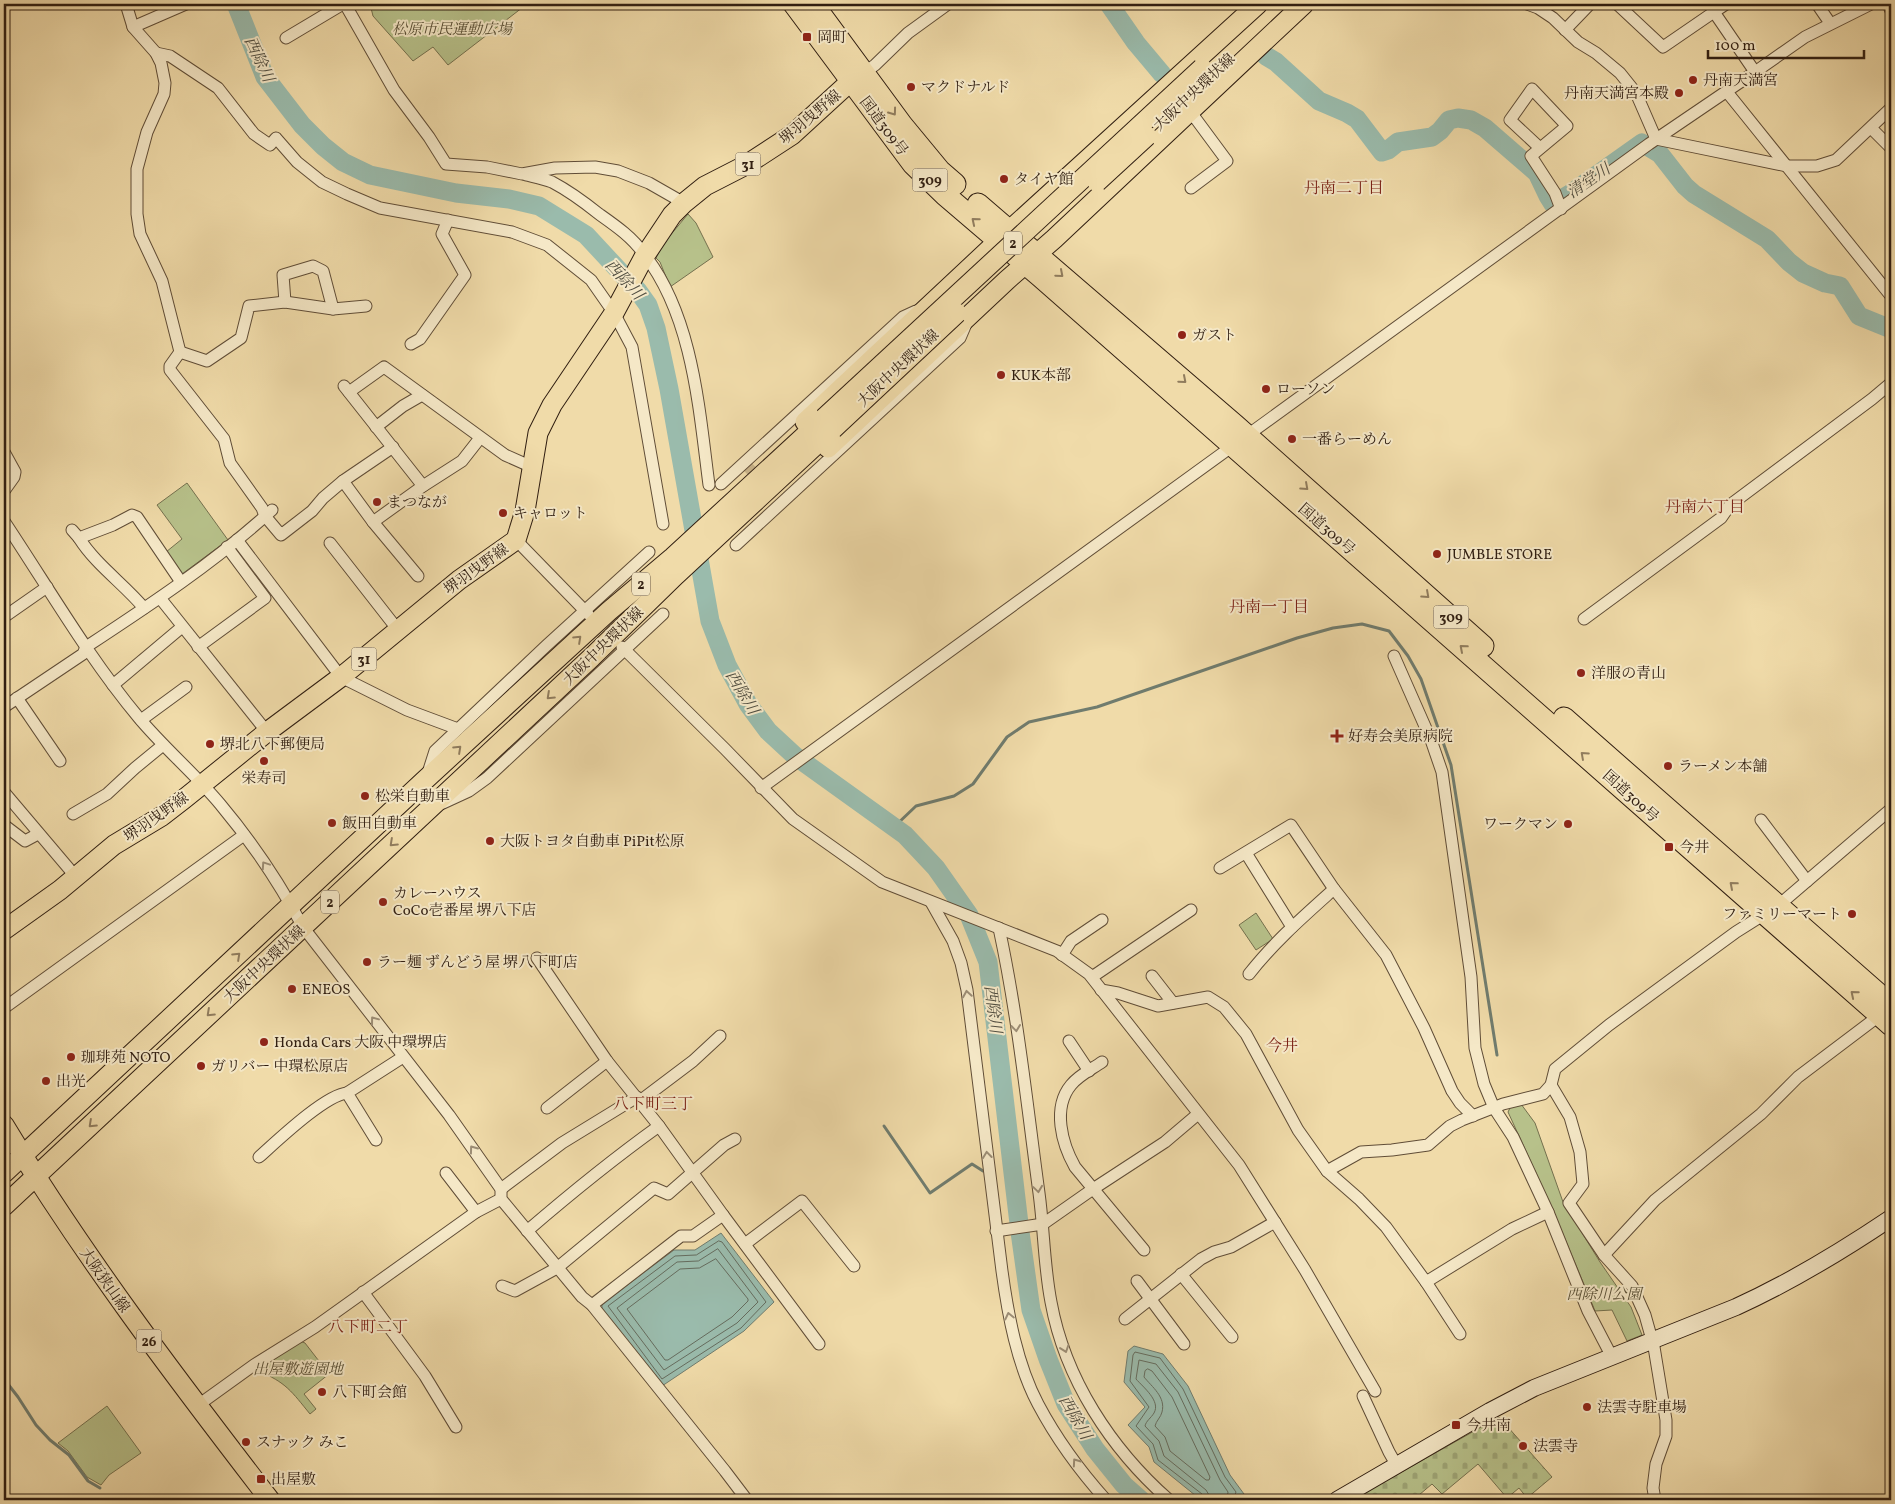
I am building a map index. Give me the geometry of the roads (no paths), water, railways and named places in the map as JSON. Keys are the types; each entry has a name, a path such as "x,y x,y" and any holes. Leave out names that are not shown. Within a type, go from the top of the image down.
{"highway":[{"name":"国道309号","path":"794,4 902,124 940,170 1004,236 1239,441 1515,674 1887,1015"},
{"name":"国道309号","path":"813,4 858,77"}],"main road":[{"path":"674,565 712,531 932,304 1258,4"},
{"name":"大阪中央環状線","path":"712,531 828,424 1026,247 1206,73 1271,4"},
{"name":"大阪中央環状線","path":"1206,73 1290,4"},
{"path":"674,565 969,315 1032,259 1304,4"},
{"name":"堺羽曳野線","path":"4,930 76,877 114,845 162,816 267,732 341,678 459,580 516,540 525,510 538,433 552,405 616,310 644,258 672,215 684,202 705,186 746,165 792,135 858,77"},
{"name":"大阪中央環状線","path":"4,1173 292,906 426,778 609,611 674,565"},
{"name":"大阪中央環状線","path":"4,1206 624,627 674,565"},
{"name":"大阪狭山線","path":"4,1126 35,1177 128,1314 270,1500"}],"street":[{"path":"126,4 133,27 156,53 162,70 164,94 147,132 137,170 137,214 140,234 162,281 180,352 170,366 170,370 224,439 230,463 262,508 269,513 281,534 312,511 323,498 344,481 393,447"},
{"path":"133,27 186,4"},
{"path":"286,38 344,4 394,90 430,137 446,164 488,166 550,181 579,198 627,234 673,302 688,351 709,485"},
{"path":"858,77 875,65 908,33 947,4"},
{"path":"1528,4 1545,13 1578,42 1596,53 1631,86 1636,93 1650,144"},
{"path":"1565,30 1590,4"},
{"path":"1617,4 1664,47 1726,4"},
{"path":"1817,4 1830,23"},
{"path":"761,788 1650,144 1805,37 1871,4"},
{"path":"1888,4 1891,11"},
{"path":"1714,12 1755,72"},
{"path":"156,53 170,56 218,88 254,134 270,145 276,138 297,162 322,182 380,208 512,232 547,245 591,280 616,310 632,347 663,524"},
{"path":"1540,148 1510,120 1532,89 1567,126 1531,156 1555,193 1561,207"},
{"path":"1727,92 1891,296"},
{"path":"1650,144 1787,166 1817,166 1836,160 1891,108"},
{"path":"1190,111 1227,160 1191,188"},
{"path":"1871,128 1891,148"},
{"path":"522,174 555,168 595,167 618,171 649,183 684,202"},
{"path":"411,344 420,339 465,275 442,234 448,220"},
{"path":"285,302 283,275 313,266 323,271 333,309"},
{"path":"180,352 207,361 241,338 249,306 285,302 333,309 366,306"},
{"path":"721,484 903,317 932,304"},
{"path":"736,545 960,338 969,315"},
{"path":"423,486 347,389 384,367 505,455 532,467"},
{"path":"1584,619 1721,518 1730,505 1872,400 1891,383"},
{"path":"376,427 403,406 422,395"},
{"path":"374,522 423,486 462,461 480,438"},
{"path":"4,452 15,472 4,491"},
{"path":"344,481 374,522 418,576"},
{"path":"4,707 83,654 86,647 182,582 269,513"},
{"path":"144,608 98,562 76,534 113,525 132,515 137,516 182,582"},
{"path":"4,521 113,685 140,720 202,784 244,835 292,906 303,927 449,1116 527,1231 582,1297 592,1305 747,1500"},
{"path":"237,540 341,678 407,710 458,729"},
{"path":"516,540 586,612"},
{"path":"330,543 398,630"},
{"path":"198,647 265,598 227,547"},
{"path":"426,778 435,751 649,552"},
{"path":"4,617 48,587"},
{"path":"160,598 267,732"},
{"path":"429,809 469,791 487,778 662,614"},
{"path":"113,685 182,627"},
{"path":"624,649 793,819 882,882 1057,951 1092,978 1239,1166 1275,1222 1375,1391"},
{"path":"1394,656 1431,740 1442,772 1471,977 1475,1048 1484,1084 1494,1108 1513,1137 1548,1212 1588,1311 1612,1357"},
{"path":"140,720 186,688"},
{"path":"16,698 60,761"},
{"path":"73,814 107,794 163,745"},
{"path":"4,792 76,877"},
{"path":"1327,1170 1361,1152 1392,1150 1428,1144 1450,1126 1473,1116 1543,1094 1551,1085 1555,1069 1609,1026 1736,932 1772,909 1891,809"},
{"path":"1761,820 1807,881"},
{"path":"4,825 25,841 38,834"},
{"path":"1220,868 1291,825 1334,890 1386,955 1424,1028 1452,1091 1460,1103 1473,1116"},
{"path":"4,1008 244,835"},
{"path":"1246,853 1292,927"},
{"path":"1249,974 1292,927 1334,890"},
{"path":"936,903 961,963 966,990 1000,1231 1007,1312 1015,1342 1037,1403 1076,1462 1106,1500"},
{"path":"1092,978 1191,910"},
{"path":"1062,955 1071,942 1102,920"},
{"path":"996,927 1010,982 1040,1225 1051,1303 1058,1329 1077,1383 1116,1442 1157,1490 1169,1500"},
{"path":"537,958 607,1061 659,1126 819,1344"},
{"path":"1152,976 1173,1002"},
{"path":"1101,990 1118,993 1158,1006 1208,997 1224,1007 1246,1034 1298,1130 1327,1170 1386,1227 1426,1282 1460,1334"},
{"path":"1604,1255 1654,1200 1761,1114 1798,1078 1887,1015"},
{"path":"197,1406 254,1365 314,1327 501,1194 562,1143 638,1099 693,1061 720,1036"},
{"path":"1069,1041 1089,1071"},
{"path":"259,1157 282,1136 330,1099 347,1093 403,1058"},
{"path":"547,1108 607,1061"},
{"path":"1102,1062 1070,1086 1061,1105 1061,1123 1068,1154 1075,1167 1144,1250"},
{"path":"1551,1085 1570,1117 1580,1152 1583,1184 1569,1203 1604,1255 1632,1286 1645,1315 1652,1341 1666,1420 1666,1436 1656,1464 1655,1500"},
{"path":"347,1093 376,1140"},
{"path":"1000,1231 1040,1225 1165,1142 1198,1114"},
{"path":"527,1231 571,1193 659,1126"},
{"path":"502,1286 515,1291 558,1268 654,1188 668,1194 724,1145 735,1139"},
{"path":"446,1173 476,1212"},
{"path":"745,1244 802,1201 854,1266"},
{"path":"1426,1282 1512,1229 1548,1212"},
{"path":"592,1305 681,1236 693,1236 724,1215"},
{"path":"1337,1500 1490,1411 1534,1388 1766,1293 1823,1262 1891,1218"},
{"path":"1125,1319 1200,1259 1231,1247 1275,1222"},
{"path":"1181,1274 1232,1336"},
{"path":"1137,1281 1184,1344"},
{"path":"364,1292 425,1376 456,1427"},
{"path":"1363,1396 1397,1466"}],"water":[{"path":"721,1233 774,1302 744,1331 662,1386 602,1309 602,1304 674,1250 695,1250"},
{"path":"1134,1346 1163,1354 1188,1386 1230,1475 1244,1494 1236,1500 1201,1500 1154,1462 1149,1447 1128,1425 1145,1407 1124,1382 1128,1351"}],"waterway":[{"name":"西除川","path":"236,4 265,77 302,125 323,146 343,162 370,175 456,193 509,199 539,206 586,235 638,291 648,305 656,328 669,389 710,621 727,665 748,704 768,731 795,756 905,835 936,868 969,915 988,962 1031,1310 1066,1404 1095,1449 1124,1485 1141,1500"},
{"name":"清堂川","path":"1109,4 1136,43 1162,74"},
{"name":"清堂川","path":"1266,56 1276,62 1319,101 1357,119 1382,152 1398,142 1432,137 1449,120 1458,118 1471,120 1485,128 1537,173 1553,204 1642,143 1660,154 1685,186 1694,194 1767,239 1789,262 1803,273 1825,283 1840,286 1859,316 1891,329"},
{"path":"894,827 916,806 954,796 973,784 1007,737 1029,722 1097,707 1297,638 1333,628 1362,624 1389,631 1408,656 1421,679 1451,765 1497,1055"},
{"path":"884,1126 930,1193 972,1164 983,1171"},
{"path":"4,1379 36,1425 50,1440 69,1455 88,1481 100,1488"}],"tunnel":[{"path":"744,463 783,503"}],"place":[{"name":"岡町","path":"807,37"},
{"name":"丹南天満宮","path":"1693,80"},
{"name":"マクドナルド","path":"911,87"},
{"name":"丹南天満宮本殿","path":"1679,93"},
{"name":"タイヤ館","path":"1004,179"},
{"name":"ガスト","path":"1182,335"},
{"name":"KUK本部","path":"1001,375"},
{"name":"ローソン","path":"1266,389"},
{"name":"一番らーめん","path":"1292,439"},
{"name":"まつなが","path":"377,502"},
{"name":"キャロット","path":"503,513"},
{"name":"JUMBLE STORE","path":"1437,554"},
{"name":"洋服の青山","path":"1581,673"},
{"name":"好寿会美原病院","path":"1337,736"},
{"name":"堺北八下郵便局","path":"210,744"},
{"name":"栄寿司","path":"264,761"},
{"name":"ラーメン本舗","path":"1668,766"},
{"name":"松栄自動車","path":"365,796"},
{"name":"飯田自動車","path":"332,823"},
{"name":"ワークマン","path":"1568,824"},
{"name":"大阪トヨタ自動車 PiPit松原","path":"490,841"},
{"name":"今井","path":"1669,847"},
{"name":"カレーハウス CoCo壱番屋 堺八下店","path":"383,902"},
{"name":"ファミリーマート","path":"1852,914"},
{"name":"ラー麺 ずんどう屋 堺八下町店","path":"367,962"},
{"name":"ENEOS","path":"292,989"},
{"name":"Honda Cars 大阪 中環堺店","path":"264,1042"},
{"name":"珈琲苑 NOTO","path":"71,1057"},
{"name":"ガリバー 中環松原店","path":"201,1066"},
{"name":"出光","path":"46,1081"},
{"name":"八下町会館","path":"322,1392"},
{"name":"法雲寺駐車場","path":"1587,1407"},
{"name":"今井南","path":"1456,1425"},
{"name":"スナック みこ","path":"246,1442"},
{"name":"法雲寺","path":"1523,1446"},
{"name":"出屋敷","path":"261,1479"}],"district":[{"name":"丹南二丁目","path":"1344,187"},
{"name":"丹南六丁目","path":"1705,506"},
{"name":"丹南一丁目","path":"1269,606"},
{"name":"今井","path":"1282,1045"},
{"name":"八下町三丁","path":"653,1103"},
{"name":"八下町二丁","path":"368,1326"}],"park label":[{"name":"松原市民運動広場","path":"452,29"},
{"name":"西除川公園","path":"1604,1294"},
{"name":"出屋敷遊園地","path":"298,1369"}]}
